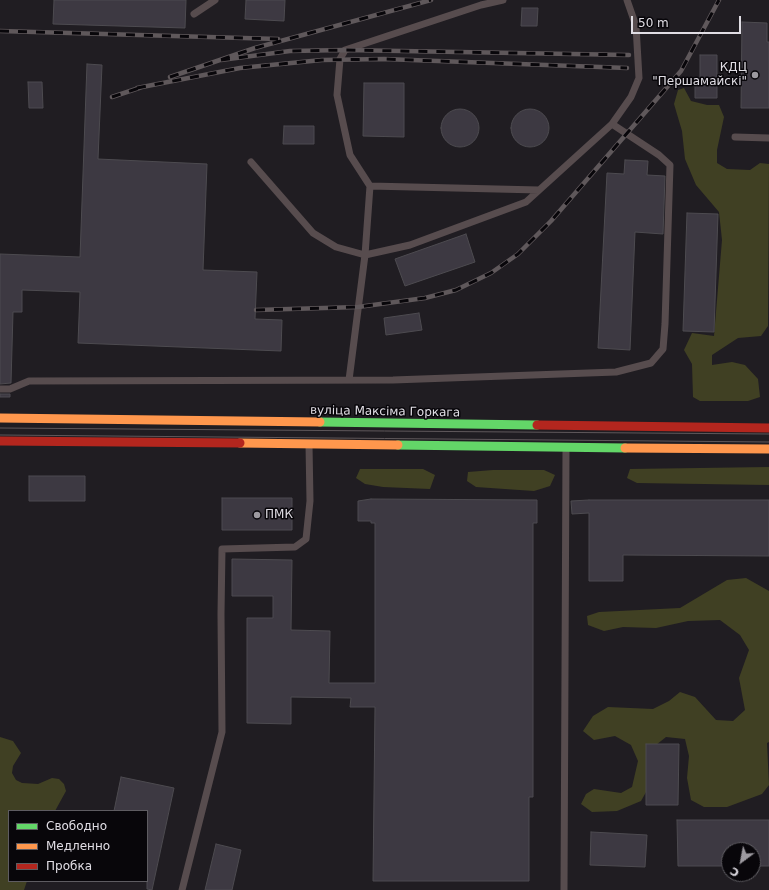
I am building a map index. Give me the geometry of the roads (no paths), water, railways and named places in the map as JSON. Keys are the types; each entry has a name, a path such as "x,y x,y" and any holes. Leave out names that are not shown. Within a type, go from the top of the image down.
{"main road":[{"name":"вуліца Максіма Горкага","path":"0,418 769,428"},
{"path":"0,441 769,449"}],"lane":[{"path":"194,14 216,0"},
{"path":"349,380 364,255 370,186 350,155 337,95 340,59 345,50 480,2 503,0"},
{"path":"251,162 313,232 336,247 364,255 410,245 526,202 612,124 631,97 639,78 636,26 627,0"},
{"path":"0,389 10,389 30,381 349,380 616,372 651,363 663,349 670,165 660,155 612,124"},
{"path":"735,136 769,138"},
{"path":"370,186 539,190"},
{"path":"182,890 222,732 222,549 295,547 306,539 310,501 309,444"},
{"path":"564,890 566,447"}],"tram line":[{"path":"0,428 769,434"},
{"path":"0,435 769,442"}],"railway":[{"path":"170,77 255,48 431,0"},
{"path":"256,310 358,307 425,298 456,290 491,273 518,254 551,221 681,71 719,0"},
{"path":"0,31 278,39"},
{"path":"221,60 290,51 345,50 629,55"},
{"path":"137,88 240,68 322,60 384,59 627,68"},
{"path":"112,97 142,87"}],"place":[{"name":"КДЦ \"Першамайскі\"","path":"755,75"},
{"name":"ПМК","path":"257,515"}]}
